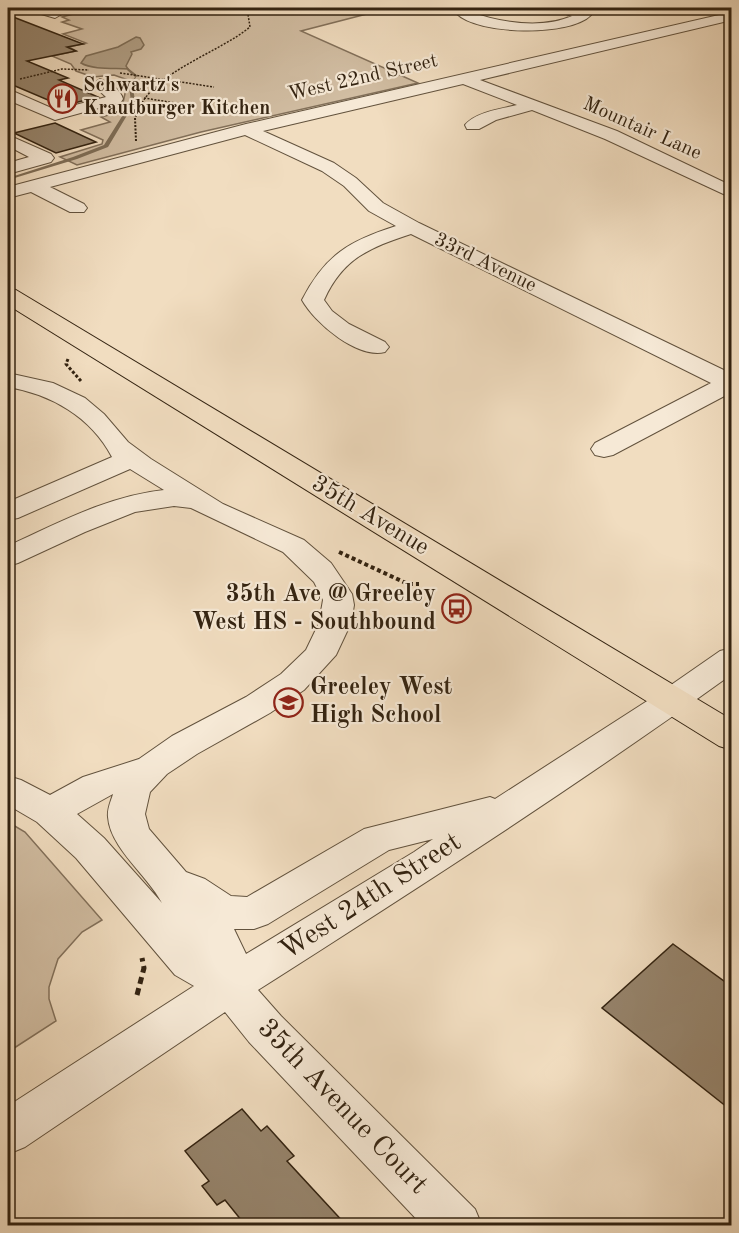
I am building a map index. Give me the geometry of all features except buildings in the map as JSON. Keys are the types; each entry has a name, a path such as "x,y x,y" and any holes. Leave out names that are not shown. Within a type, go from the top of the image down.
{"main road":[{"name":"35th Avenue","path":"8,295 732,737"}],"street":[{"path":"36,8 55,14"},
{"path":"467,8 463,13 529,27 549,26 585,15 562,8"},
{"name":"West 22nd Street","path":"8,192 246,129 732,16"},
{"path":"10,87 55,115 115,99 115,96 96,77"},
{"name":"Mountair Lane","path":"462,78 611,135 732,194"},
{"path":"473,125 490,117 533,105"},
{"name":"33rd Avenue","path":"246,129 328,167 350,182 376,207 412,227 731,384"},
{"path":"8,140 45,158 10,167"},
{"path":"33,186 77,208"},
{"path":"377,347 336,325 316,307 313,300 319,286 344,255 362,244 412,227"},
{"path":"8,380 45,388 74,401 96,420 120,459 146,481 141,493 128,504"},
{"path":"604,448 731,384"},
{"path":"120,459 201,502 291,544 304,554 332,586 338,600 329,641 312,666 288,687 259,705 170,753 147,770 130,794 126,815 134,836 172,881 180,899 221,942 229,986"},
{"path":"8,513 120,459"},
{"path":"8,557 128,504 169,496 201,502"},
{"name":"West 24th Street","path":"8,1132 229,986 358,907 732,658"},
{"path":"50,812 96,786 147,770"},
{"path":"8,789 50,812 90,848 190,963 229,986"},
{"path":"172,881 194,890 219,909 236,914 254,913 378,839 515,804"},
{"name":"35th Avenue Court","path":"229,986 265,1029 457,1226"}],"path":[{"path":"136,147 135,117 144,98 166,81 238,40 250,27 247,8"},
{"path":"10,87 62,69 96,77"},
{"path":"111,71 132,77 214,87"},
{"path":"144,98 194,106"}],"shaded area":[{"path":"50,8 390,8 301,31 418,83 201,132 77,165 60,157 102,144 103,140 81,130 110,122 101,117 121,112 128,80 114,75 93,77 76,71 71,64 52,56 76,51 69,47 86,43 63,34 82,29 62,22 69,20 62,17 70,15"},
{"path":"136,37 140,38 144,45 141,49 131,52 126,66 128,69 97,68 81,63 86,56 118,47"},
{"path":"8,822 25,832 102,920 82,932 58,959 49,987 49,999 56,1021 8,1052"}],"waterway":[{"path":"128,69 136,76"},
{"path":"8,179 106,146 133,102 131,86 135,78"}],"place":[{"name":"Schwartz's Krautburger Kitchen","path":"62,98"},
{"name":"35th Ave @ Greeley West HS - Southbound","path":"457,609"},
{"name":"Greeley West High School","path":"289,702"}]}
